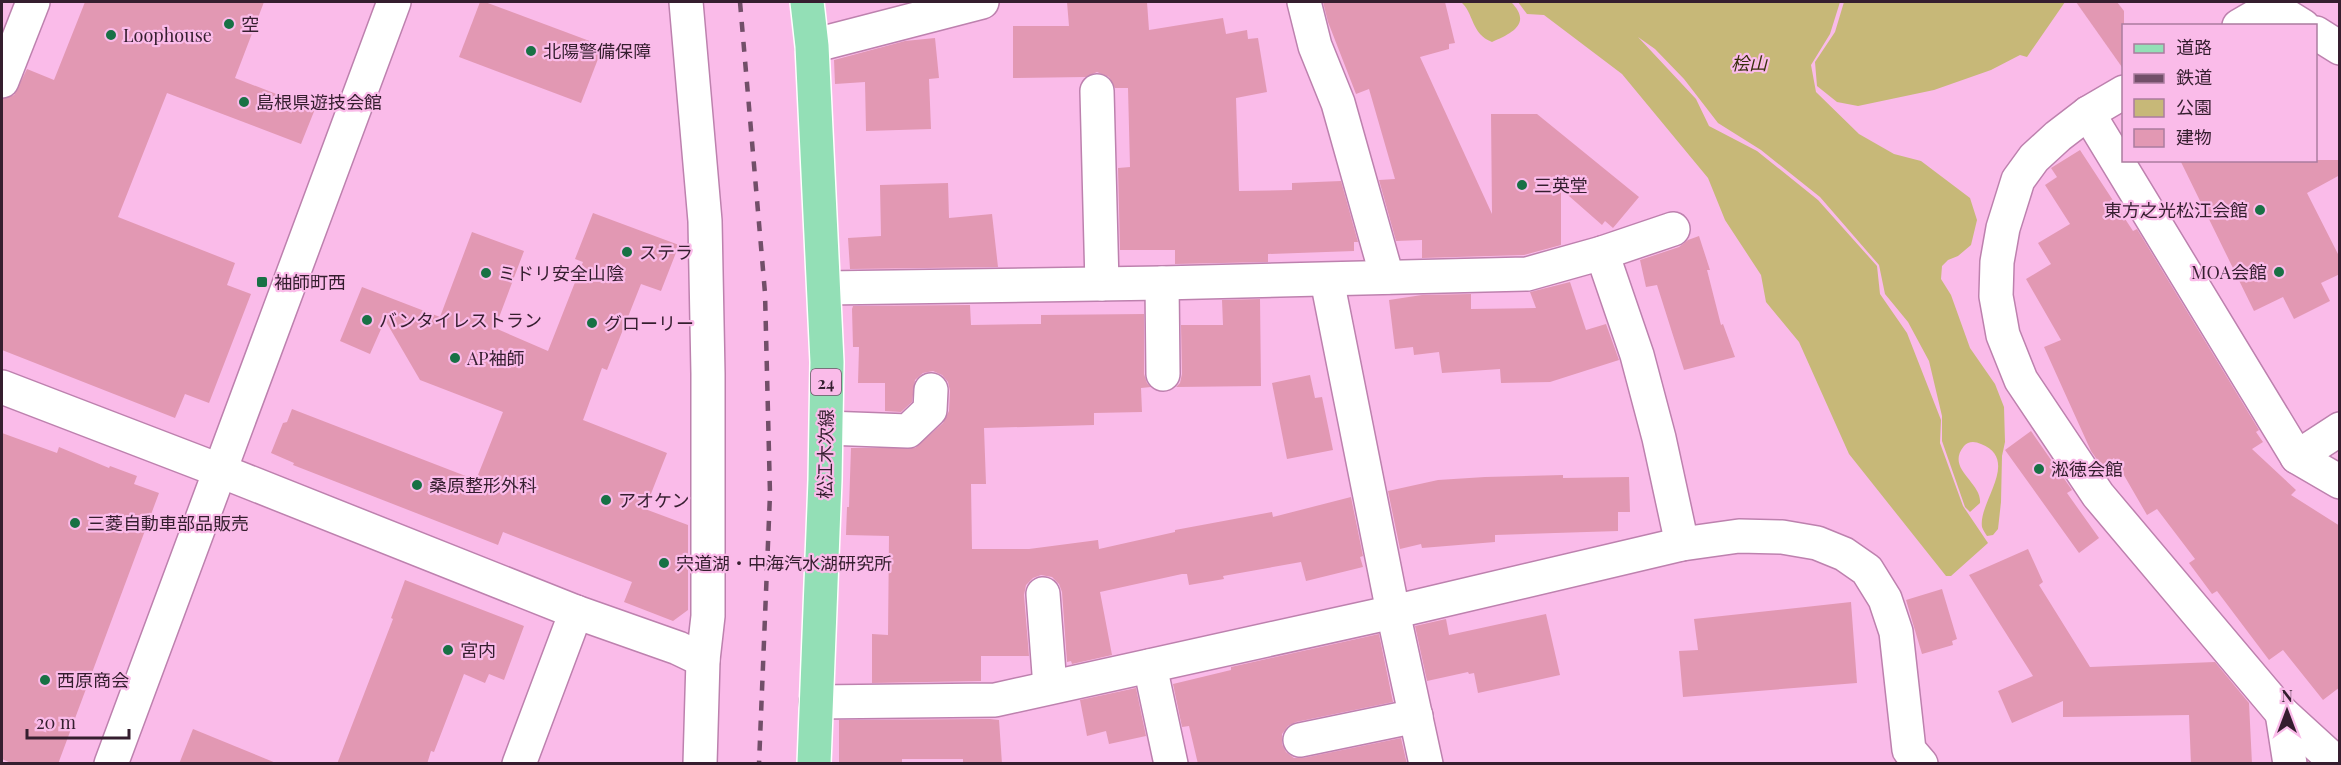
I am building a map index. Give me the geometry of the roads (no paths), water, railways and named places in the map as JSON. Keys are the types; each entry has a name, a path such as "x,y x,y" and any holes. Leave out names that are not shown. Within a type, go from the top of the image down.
{"main road":[{"name":"松江木次線","path":"807,2 812,45 825,288 826,428 813,764"}],"street":[{"path":"2,81 33,2"},
{"path":"111,764 394,2"},
{"path":"686,2 705,233 708,374 708,616 703,660 700,764"},
{"path":"812,45 982,2"},
{"path":"1304,2 1316,46 1338,103 1387,277"},
{"path":"2242,24 2271,4 2300,24"},
{"path":"2317,34 2340,48"},
{"path":"1097,91 1102,284"},
{"path":"2122,93 2088,113 2034,158 2018,180 2005,219 1997,262 1996,296 2003,335 2021,380 2098,495 2282,713 2338,764"},
{"path":"2088,113 2297,456 2340,482"},
{"path":"825,288 1328,280 1527,274 1602,253 1673,229"},
{"path":"1602,253 1637,355 1659,438 1682,544"},
{"path":"1328,280 1393,612 1426,764"},
{"path":"1162,283 1163,374"},
{"path":"2,387 576,612 678,648 703,660"},
{"path":"826,428 908,430 930,410 931,390"},
{"path":"2297,456 2340,429"},
{"path":"816,702 995,700 1393,612 1682,544 1739,536 1782,537 1817,543 1844,554 1866,570 1884,599 1896,632 1914,759"},
{"path":"1043,594 1050,687"},
{"path":"519,764 576,612"},
{"path":"1150,666 1171,764"},
{"path":"2282,713 2290,764"},
{"path":"1300,740 1416,716"}],"railway":[{"path":"740,2 765,293 770,494 759,764"}],"place":[{"name":"空","path":"229,24"},
{"name":"Loophouse","path":"111,35"},
{"name":"北陽警備保障","path":"531,51"},
{"name":"島根県遊技会館","path":"244,102"},
{"name":"三英堂","path":"1522,185"},
{"name":"東方之光松江会館","path":"2260,210"},
{"name":"ステラ","path":"627,252"},
{"name":"MOA会館","path":"2279,272"},
{"name":"ミドリ安全山陰","path":"486,273"},
{"name":"袖師町西","path":"262,282"},
{"name":"バンタイレストラン","path":"367,320"},
{"name":"グローリー","path":"592,323"},
{"name":"AP袖師","path":"455,358"},
{"name":"淞徳会館","path":"2039,469"},
{"name":"桑原整形外科","path":"417,485"},
{"name":"アオケン","path":"606,500"},
{"name":"三菱自動車部品販売","path":"75,523"},
{"name":"宍道湖・中海汽水湖研究所","path":"664,563"},
{"name":"宮内","path":"448,650"},
{"name":"西原商会","path":"45,680"}],"park label":[{"name":"桧山","path":"1749,63"}]}
